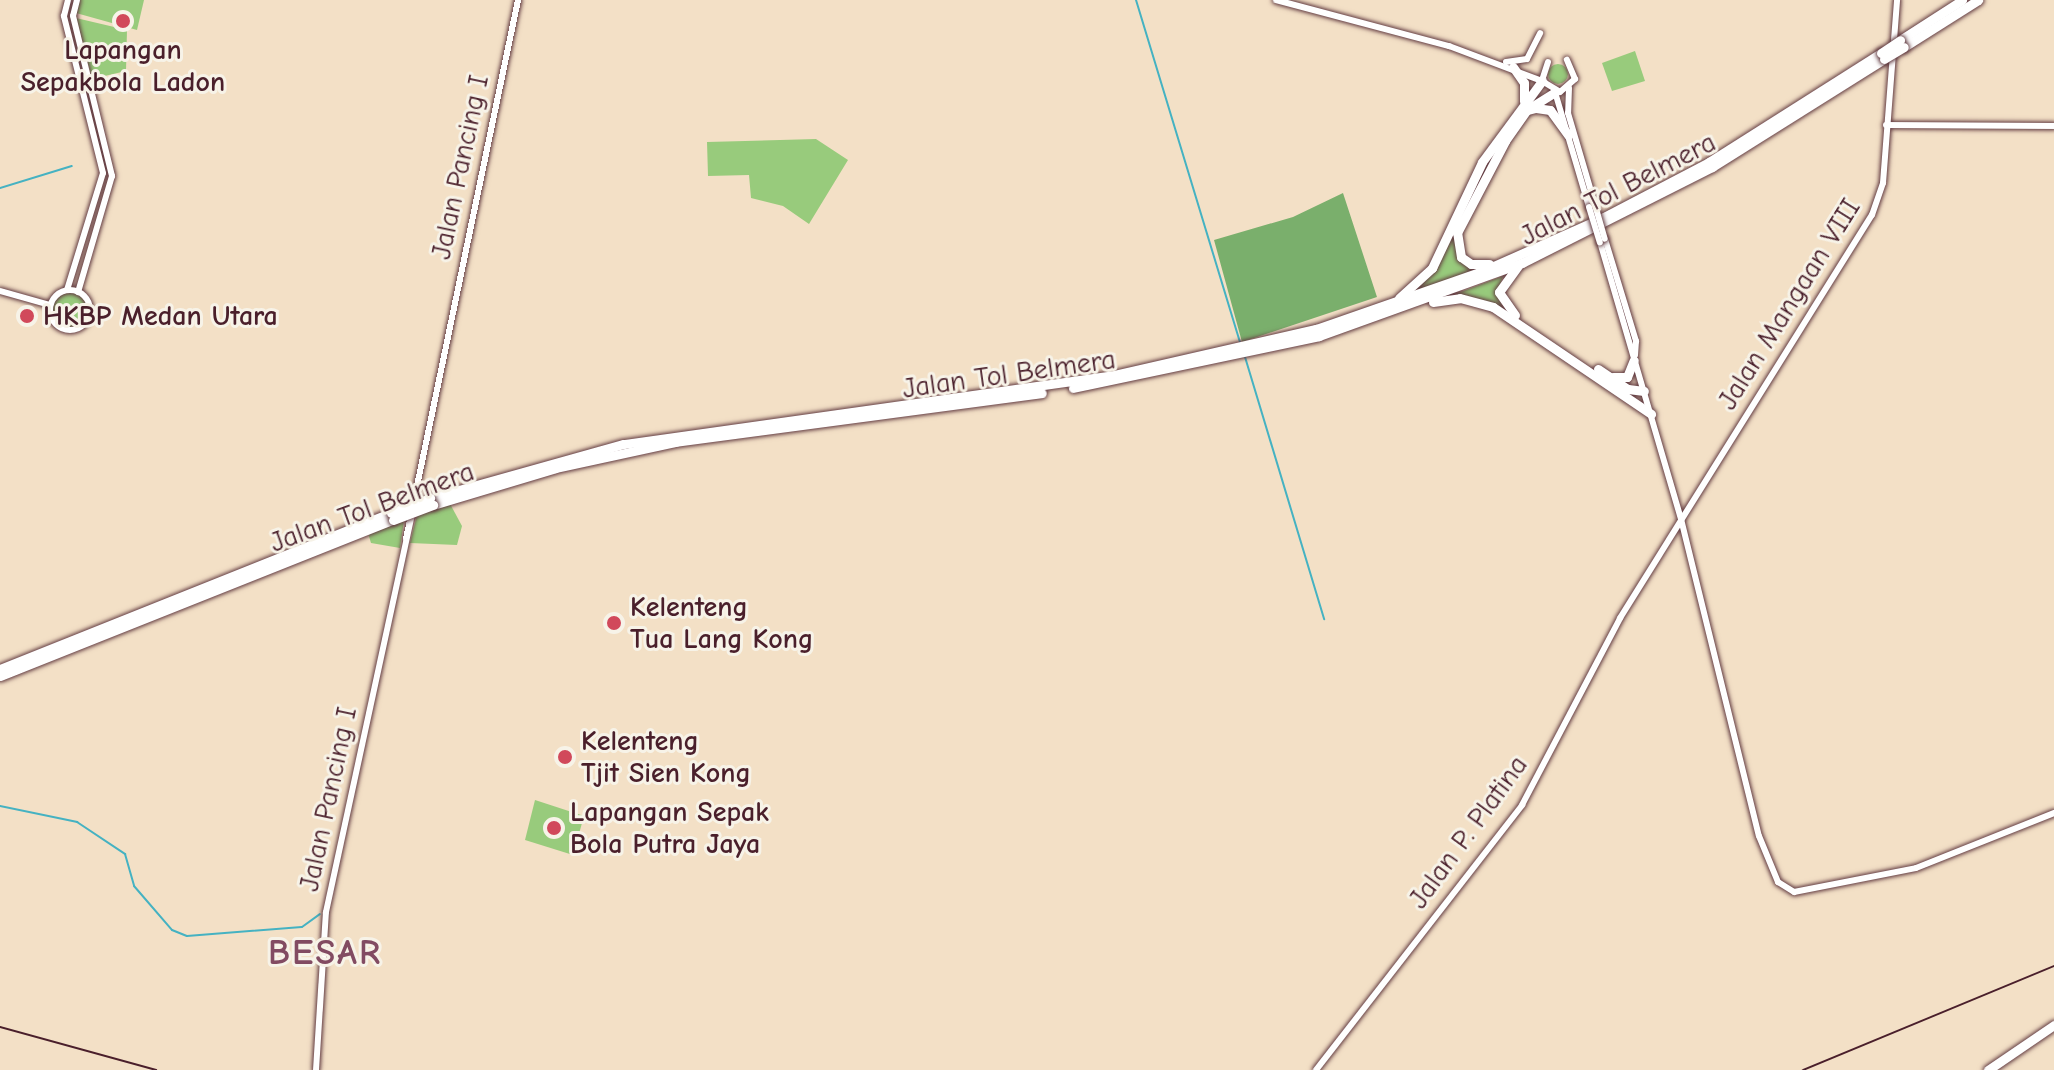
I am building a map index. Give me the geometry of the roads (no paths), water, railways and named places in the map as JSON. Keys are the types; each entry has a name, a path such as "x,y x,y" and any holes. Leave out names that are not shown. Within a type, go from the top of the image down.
{"highway":[{"name":"Jalan Tol Belmera","path":"0,669 392,516 556,468 675,442 1093,386 1254,349 1401,310 1520,259 1712,167 1902,43 1962,0"},
{"name":"Jalan Tol Belmera","path":"1902,43 1978,0"},
{"path":"1513,67 1524,83 1525,107"},
{"path":"1520,259 1478,266 1461,257 1456,244 1476,192 1542,81"},
{"path":"1370,311 1413,289 1432,268 1482,162 1525,107 1555,92"},
{"path":"1525,107 1550,110 1568,135"},
{"name":"Jalan Tol Belmera","path":"1254,349 1520,259"},
{"path":"1520,259 1501,286 1506,307 1628,389 1644,391"},
{"path":"1401,310 1453,298 1483,302 1651,414"},
{"path":"1609,376 1627,377 1634,360"},
{"name":"Jalan Tol Belmera","path":"0,676 392,516"},
{"path":"1988,1070 2054,1028"},
{"path":"1998,1070 2054,1028"}],"street":[{"path":"50,305 67,290 103,173 64,16 68,0"},
{"path":"77,0 73,16 112,176 78,292"},
{"name":"Jalan Pancing I","path":"316,1070 321,1026 318,973 326,912 518,0"},
{"path":"1276,0 1499,61 1542,81 1555,92 1592,206"},
{"name":"Jalan Mangaan VIII","path":"1681,521 1876,207 1883,183 1897,0"},
{"path":"1499,61 1527,59 1540,33"},
{"path":"1567,60 1575,74 1569,88 1568,113 1681,521 1759,836 1774,875 1786,890 1916,868 2054,813"},
{"path":"1542,81 1548,62"},
{"path":"1555,92 1569,88"},
{"path":"1886,125 2054,126"},
{"path":"50,305 57,327 80,329 90,309 78,292 67,290"},
{"path":"0,291 50,305"},
{"name":"Jalan P. Platina","path":"1316,1070 1522,805 1620,618 1681,521"}],"waterway":[{"path":"1136,0 1240,343"},
{"path":"0,188 72,166"},
{"path":"1245,357 1324,619"},
{"path":"0,806 77,822 125,854 134,886 172,930 187,936 302,927 320,914"}],"railway":[{"path":"1803,1070 2054,966"},
{"path":"0,1027 156,1070"}],"place":[{"name":"Lapangan Sepakbola Ladon","path":"123,21"},
{"name":"HKBP Medan Utara","path":"27,316"},
{"name":"Kelenteng Tua Lang Kong","path":"614,623"},
{"name":"Kelenteng Tjit Sien Kong","path":"565,757"},
{"name":"Lapangan Sepak Bola Putra Jaya","path":"554,828"}],"district":[{"name":"BESAR","path":"325,953"}]}
